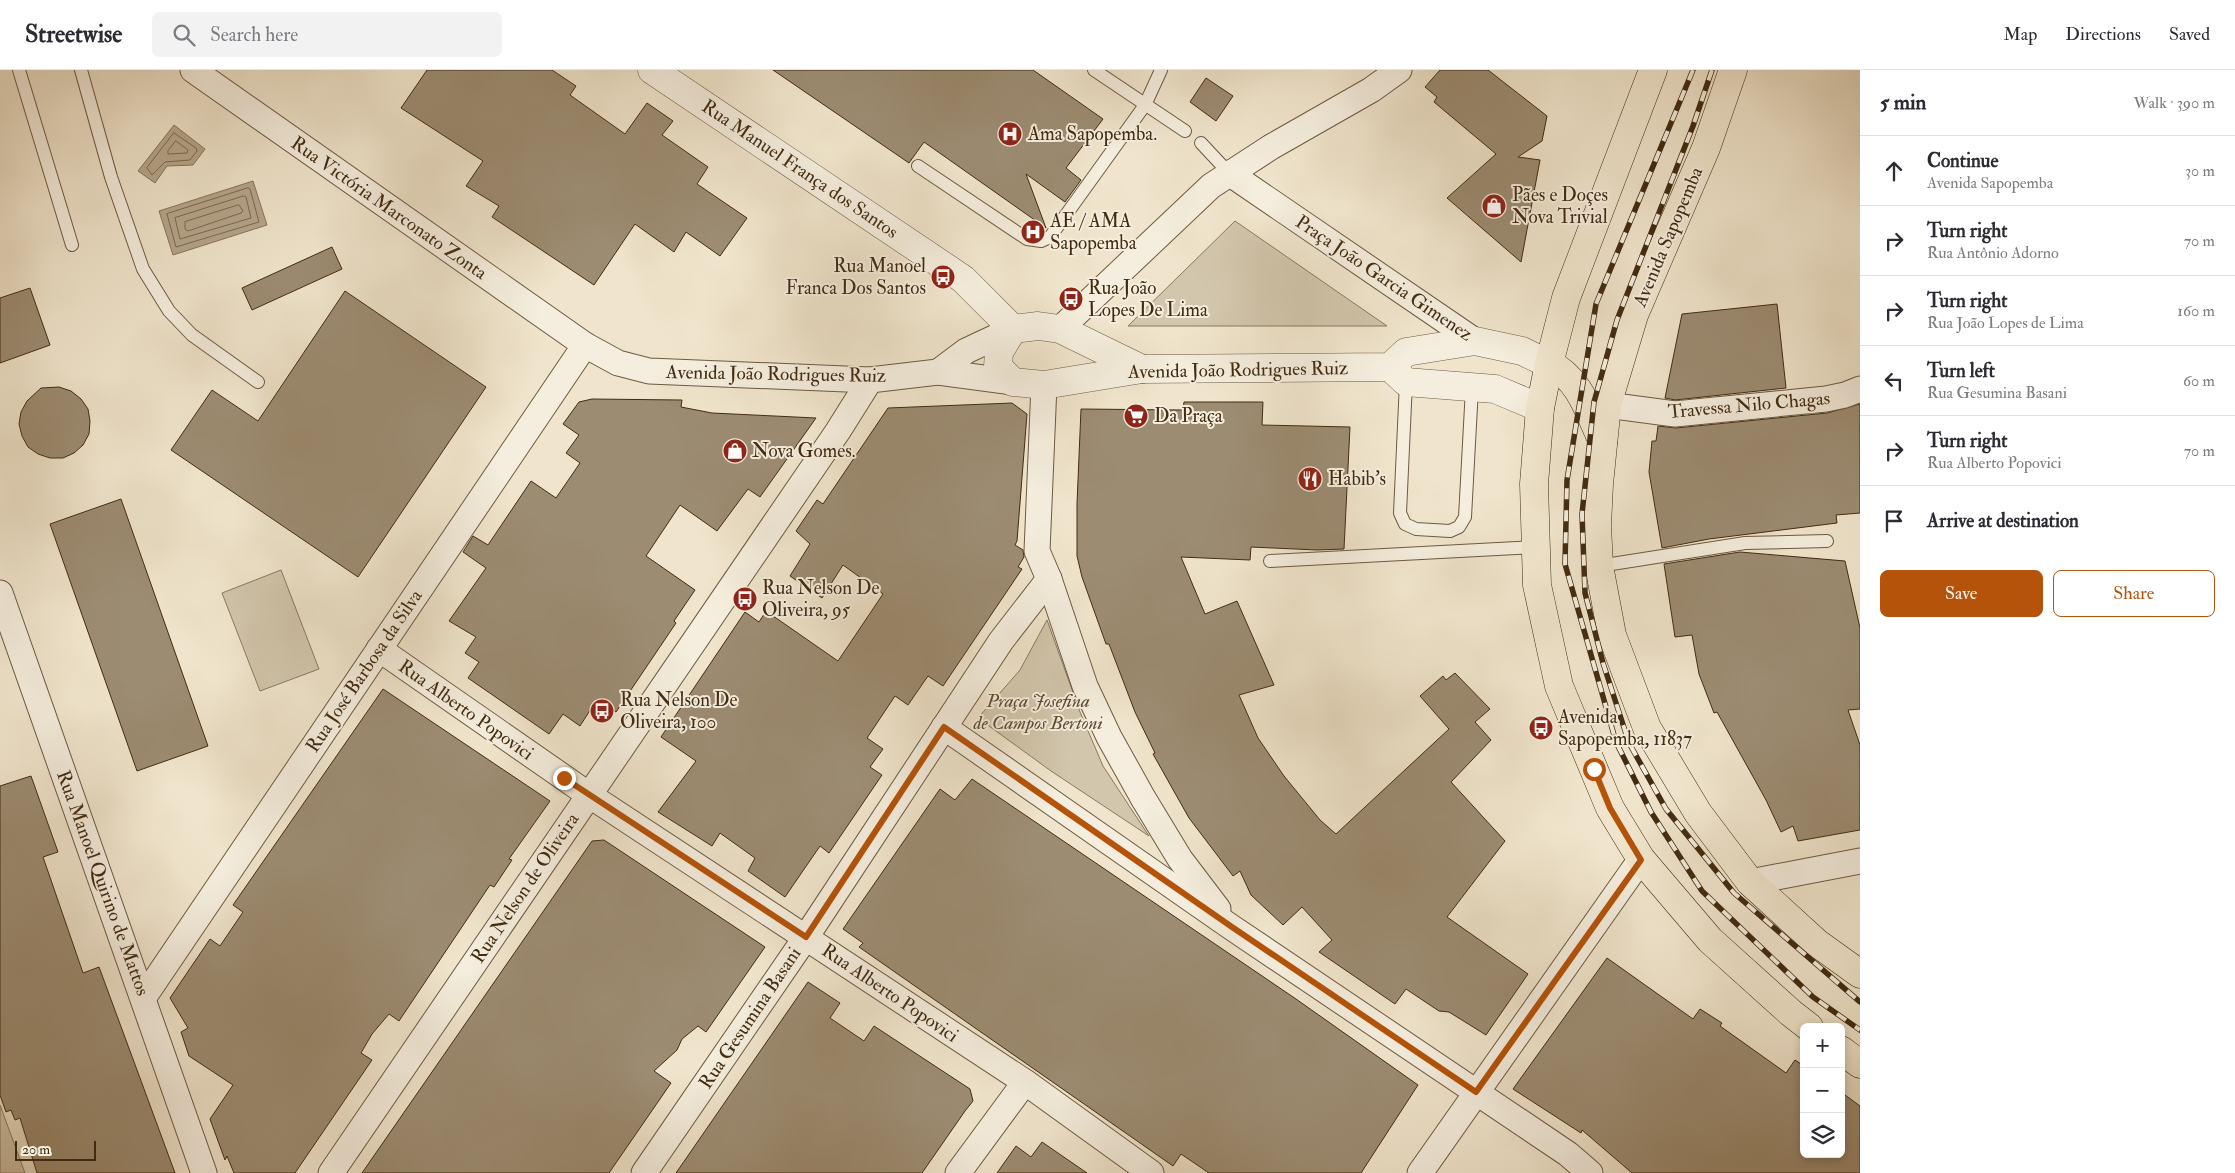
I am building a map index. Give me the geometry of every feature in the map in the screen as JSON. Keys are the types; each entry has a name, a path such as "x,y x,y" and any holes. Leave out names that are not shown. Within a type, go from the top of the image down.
{"main road":[{"path":"1654,70 1566,298 1549,364 1540,408 1534,484 1537,585 1559,686 1610,808 1641,860 1710,940 1804,1023"},
{"name":"Avenida Sapopemba","path":"1603,442 1607,405 1634,315 1706,148 1733,70"},
{"path":"1549,364 1562,370 1571,378 1603,442 1597,526 1599,566 1612,635 1647,728 1698,813 1750,882 1817,943 1860,974"},
{"path":"1845,1053 1860,1064"}],"street":[{"name":"Rua Victória Marconato Zonta","path":"193,70 585,345"},
{"name":"Rua Manuel França dos Santos","path":"652,70 958,275 1013,329"},
{"path":"1060,329 1211,186 1271,146 1371,90 1399,70"},
{"name":"Praça João Garcia Gimenez","path":"1229,173 1476,341 1522,351 1549,364"},
{"path":"938,372 966,351 1013,329 1038,326 1060,329 1142,369"},
{"path":"1013,329 999,352 998,367 1013,382"},
{"path":"1398,375 1406,352 1476,341"},
{"name":"Avenida João Rodrigues Ruiz","path":"585,345 618,363 649,371 870,380 938,372 1044,385 1142,369 1398,375 1472,388 1495,389 1540,408"},
{"name":"Rua José Barbosa da Silva","path":"144,997 585,345"},
{"name":"Rua Nelson de Oliveira","path":"331,1173 838,431 870,380"},
{"path":"1044,385 1037,551 1049,579 1085,686 1109,737 1143,798 1180,858 1232,927"},
{"name":"Travessa Nilo Chagas","path":"1607,405 1676,414 1826,400 1845,396 1860,389"},
{"name":"Rua Gesumina Basani","path":"644,1173 806,937 1001,641 1049,579"},
{"name":"Rua Manoel Quirino de Mattos","path":"0,593 144,997 204,1173"},
{"name":"Rua Alberto Popovici","path":"379,649 589,795 1025,1082 1151,1173"},
{"path":"944,727 1232,927 1568,1154 1590,1173"},
{"path":"1420,1173 1641,860"},
{"path":"1750,882 1860,861"},
{"path":"958,1173 1025,1082"}],"lane":[{"path":"19,70 72,245"},
{"path":"81,70 110,177 144,269 169,311 192,335 258,382"},
{"path":"1094,70 1186,131"},
{"path":"918,166 1027,239 1041,241 1050,237 1067,216 1146,105 1161,70"},
{"path":"1202,143 1229,173"},
{"path":"1398,375 1400,513 1405,524 1416,529 1450,531 1458,526 1465,516 1472,388"},
{"path":"1599,566 1745,543 1827,541"},
{"path":"1270,561 1536,547"}],"green space":[{"path":"1235,221 1387,326 1128,326"},
{"path":"281,570 319,669 260,691 222,593"},
{"name":"Praça Josefina de Campos Bertoni","path":"1047,620 1080,712 1103,766 1149,836 1051,771 978,718 1020,670"},
{"path":"0,1105 25,1173 0,1173"}],"water":[{"path":"174,125 205,149 193,165 167,166 155,183 138,171"},
{"path":"253,181 267,225 173,255 159,211"}],"building":[{"path":"427,70 552,70 576,86 570,95 625,134 647,103 673,121 662,135 708,167 697,184 747,218 720,256 686,232 674,252 635,224 594,285 492,217 499,206 466,186 483,161 401,108"},
{"path":"773,70 1033,70 1103,119 1066,168 1081,180 1065,202 1026,174 1046,228 924,142 909,163"},
{"path":"1440,70 1488,70 1547,116 1542,141 1518,157 1540,160 1521,262 1447,198 1496,154 1434,102 1437,97 1425,87"},
{"path":"1206,78 1233,96 1216,121 1190,102"},
{"path":"332,247 342,269 252,310 242,288"},
{"path":"30,288 50,345 0,363 0,298"},
{"path":"345,291 486,387 358,577 171,450 212,390 258,421"},
{"path":"1777,304 1786,388 1675,400 1665,398 1682,314"},
{"path":"59,387 71,391 81,399 88,409 90,421 89,434 83,445 74,453 63,458 50,458 38,454 28,447 22,436 19,424 21,412 27,401 41,388"},
{"path":"592,399 682,400 681,407 712,413 816,418 760,497 748,489 717,531 680,505 646,556 695,590 674,621 676,623 616,712 596,701 580,726 563,714 549,734 468,678 479,662 465,653 476,637 449,621 486,568 463,552 473,536 488,545 531,481 556,498 580,463 566,453 579,435 563,424 579,402"},
{"path":"1184,402 1263,402 1262,425 1350,427 1344,549 1317,550 1251,547 1250,560 1181,557 1205,614 1237,601 1274,685 1239,695 1258,738 1284,776 1320,820 1336,834 1449,729 1420,696 1443,676 1446,680 1455,673 1490,709 1475,722 1491,740 1451,782 1505,841 1447,917 1528,974 1486,1035 1449,1012 1439,1011 1406,989 1395,1004 1319,952 1332,940 1302,907 1283,925 1251,895 1240,871 1233,876 1189,818 1153,754 1155,753 1135,712 1109,644 1106,644 1082,577 1077,556 1081,409 1183,410"},
{"path":"1012,403 1027,414 1017,541 1015,545 1023,550 1024,557 1018,567 1022,569 943,686 928,676 908,705 895,696 867,738 883,749 870,767 882,775 829,853 820,846 785,897 748,871 755,858 720,833 712,846 658,812 696,761 661,737 745,612 759,622 766,611 838,661 883,594 843,565 822,598 790,576 810,544 796,531 817,500 823,504 888,408"},
{"path":"1860,404 1860,513 1836,515 1837,523 1709,539 1662,548 1649,472 1652,441 1656,441 1658,426 1676,428 1827,413"},
{"path":"121,499 208,746 137,771 50,524"},
{"path":"1740,552 1845,561 1860,628 1860,709 1848,710 1860,745 1860,830 1798,841 1793,826 1781,832 1766,800 1717,712 1714,713 1699,674 1692,635 1675,637 1664,564"},
{"path":"383,689 550,801 509,859 512,860 494,887 490,885 399,1021 389,1014 372,1034 361,1053 372,1060 295,1173 234,1173 227,1156 225,1160 210,1119 233,1085 189,1056 181,1032 188,1028 170,998 210,939 220,946 243,912 233,905"},
{"path":"31,776 58,852 43,857 83,973 99,967 175,1173 37,1173 20,1118 15,1120 11,1110 6,1112 0,1095 0,786"},
{"path":"972,779 1296,999 1418,1085 1361,1173 1209,1173 1181,1154 1173,1166 859,947 863,943 843,929 940,789 955,800"},
{"path":"604,840 765,947 706,1032 698,1026 682,1039 677,1050 654,1071 671,1083 609,1173 362,1173 592,841"},
{"path":"1607,958 1693,1019 1700,1009 1722,1023 1720,1026 1786,1073 1795,1060 1800,1063 1800,1158 1845,1158 1845,1095 1860,1106 1860,1173 1632,1173 1582,1130 1581,1133 1513,1089"},
{"path":"808,982 840,1003 830,1018 864,1041 874,1026 970,1089 973,1101 922,1173 676,1173"},
{"path":"1042,1142 1087,1173 997,1173 1016,1146 1031,1157"}],"railway":[{"path":"1693,70 1596,304 1567,480 1565,564 1616,742 1651,812 1702,891 1813,997 1860,1030"},
{"path":"1712,70 1693,126 1617,320 1594,402 1582,514 1585,593 1603,663 1629,743 1666,809 1734,893 1860,1002"}],"place":[{"name":"Ama Sapopemba.","path":"1010,134"},
{"name":"Pães e Doçes Nova Trivial","path":"1494,206"},
{"name":"AE / AMA Sapopemba","path":"1033,232"},
{"name":"Rua Manoel Franca Dos Santos","path":"943,277"},
{"name":"Rua João Lopes De Lima","path":"1071,299"},
{"name":"Da Praça","path":"1136,416"},
{"name":"Nova Gomes.","path":"735,451"},
{"name":"Habib's","path":"1310,479"},
{"name":"Rua Nelson De Oliveira, 95","path":"745,599"},
{"name":"Rua Nelson De Oliveira, 100","path":"602,711"},
{"name":"Avenida Sapopemba, 11837","path":"1541,728"}],"route":[{"path":"564,778 806,937 944,727 1232,927 1476,1092 1641,860 1610,808 1594,769"}]}
